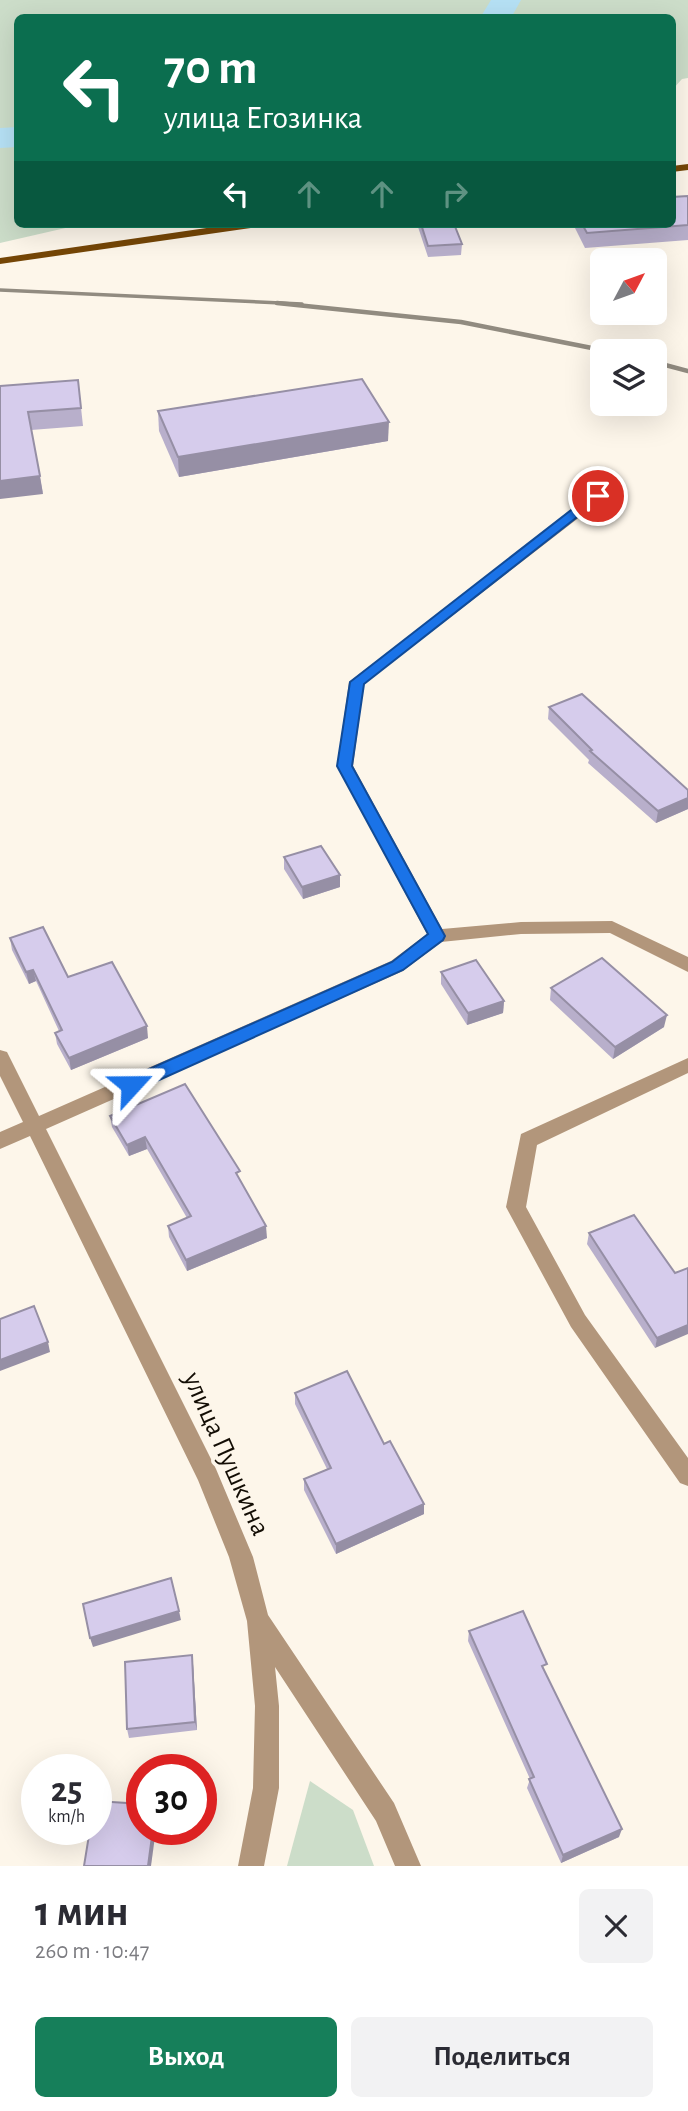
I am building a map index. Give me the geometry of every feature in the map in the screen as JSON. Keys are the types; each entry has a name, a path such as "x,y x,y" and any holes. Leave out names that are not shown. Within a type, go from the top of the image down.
{"main road":[{"path":"0,261 229,228"}],"street":[{"path":"437,936 345,766 357,682 598,496"},
{"path":"0,1141 397,966 437,936 521,928 612,927 688,965"},
{"name":"улица Пушкина","path":"0,1058 208,1476 241,1557 258,1620 386,1812 408,1866"},
{"path":"688,1065 528,1140 516,1207 578,1321 688,1476"},
{"path":"251,1866 266,1788 267,1706 258,1620"}],"green space":[{"path":"0,0 688,0 688,78 682,79 676,86 676,14 14,14 14,228 66,228 0,243"},
{"path":"310,1781 353,1810 374,1866 287,1866"}],"building":[{"path":"688,196 688,225 676,226 676,197"},
{"path":"422,228 456,228 462,244 428,246"},
{"path":"584,228 650,228 587,233"},
{"path":"362,379 389,422 178,457 158,411"},
{"path":"78,380 81,408 28,412 40,476 0,481 0,386"},
{"path":"582,694 688,790 688,798 658,811 590,751 592,750 549,707"},
{"path":"321,846 340,875 302,887 284,857"},
{"path":"43,927 68,977 112,962 147,1026 69,1058 55,1033 62,1030 33,970 26,972 10,938"},
{"path":"602,958 667,1015 615,1047 551,988"},
{"path":"476,960 504,1001 468,1013 441,972"},
{"path":"185,1084 240,1171 236,1173 266,1226 186,1260 168,1226 191,1216 145,1137 127,1145 110,1116"},
{"path":"634,1215 675,1273 688,1268 688,1325 657,1338 589,1233"},
{"path":"34,1306 48,1342 0,1360 0,1319"},
{"path":"347,1371 384,1444 390,1441 424,1504 336,1544 304,1479 331,1468 295,1393"},
{"path":"171,1578 179,1611 90,1638 83,1604"},
{"path":"523,1611 547,1664 542,1666 622,1829 563,1855 529,1779 534,1777 469,1631"},
{"path":"192,1655 195,1722 127,1729 125,1662"},
{"path":"112,1802 126,1803 126,1845 151,1845 148,1866 84,1866 87,1845 112,1845"}],"waterway":[{"path":"497,14 506,0"},
{"path":"0,138 14,137"}],"railway":[{"path":"0,290 302,304"},
{"path":"277,303 461,322 590,348"},
{"path":"667,365 688,371"}],"route":[{"path":"131,1085 397,966 437,936 345,766 357,682 598,496"}]}
